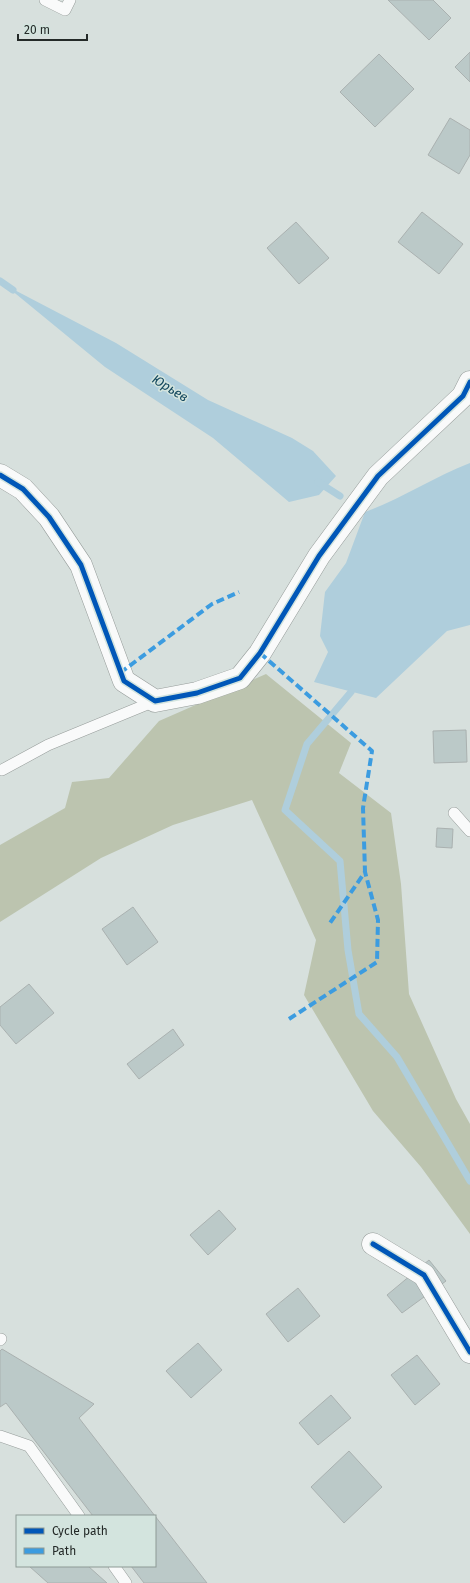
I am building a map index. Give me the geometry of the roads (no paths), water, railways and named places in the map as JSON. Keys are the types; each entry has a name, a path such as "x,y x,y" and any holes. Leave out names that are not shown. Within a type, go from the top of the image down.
{"street":[{"path":"0,475 23,489 49,517 81,565 124,681 155,701 197,693 240,678 260,653 319,556 378,476 463,396 470,382"},
{"path":"373,1244 424,1275 470,1352"}],"lane":[{"path":"45,0 65,10 70,0"},
{"path":"2,770 48,745 155,701"},
{"path":"454,814 470,831"},
{"path":"0,1436 28,1446 78,1515"},
{"path":"115,1567 126,1583"}],"water":[{"path":"5,285 116,343 208,400 292,438 313,451 336,476 319,495 289,502 213,438 105,367"},
{"path":"470,463 470,625 447,631 376,698 314,682 328,652 320,636 325,592 346,563 365,512 392,501"}],"waterway":[{"name":"Юрьев","path":"0,281 13,290"},
{"name":"Юрьев","path":"318,482 340,496"},
{"path":"351,692 307,744 285,810 340,861 348,950 359,1014 397,1057 470,1181"}]}
